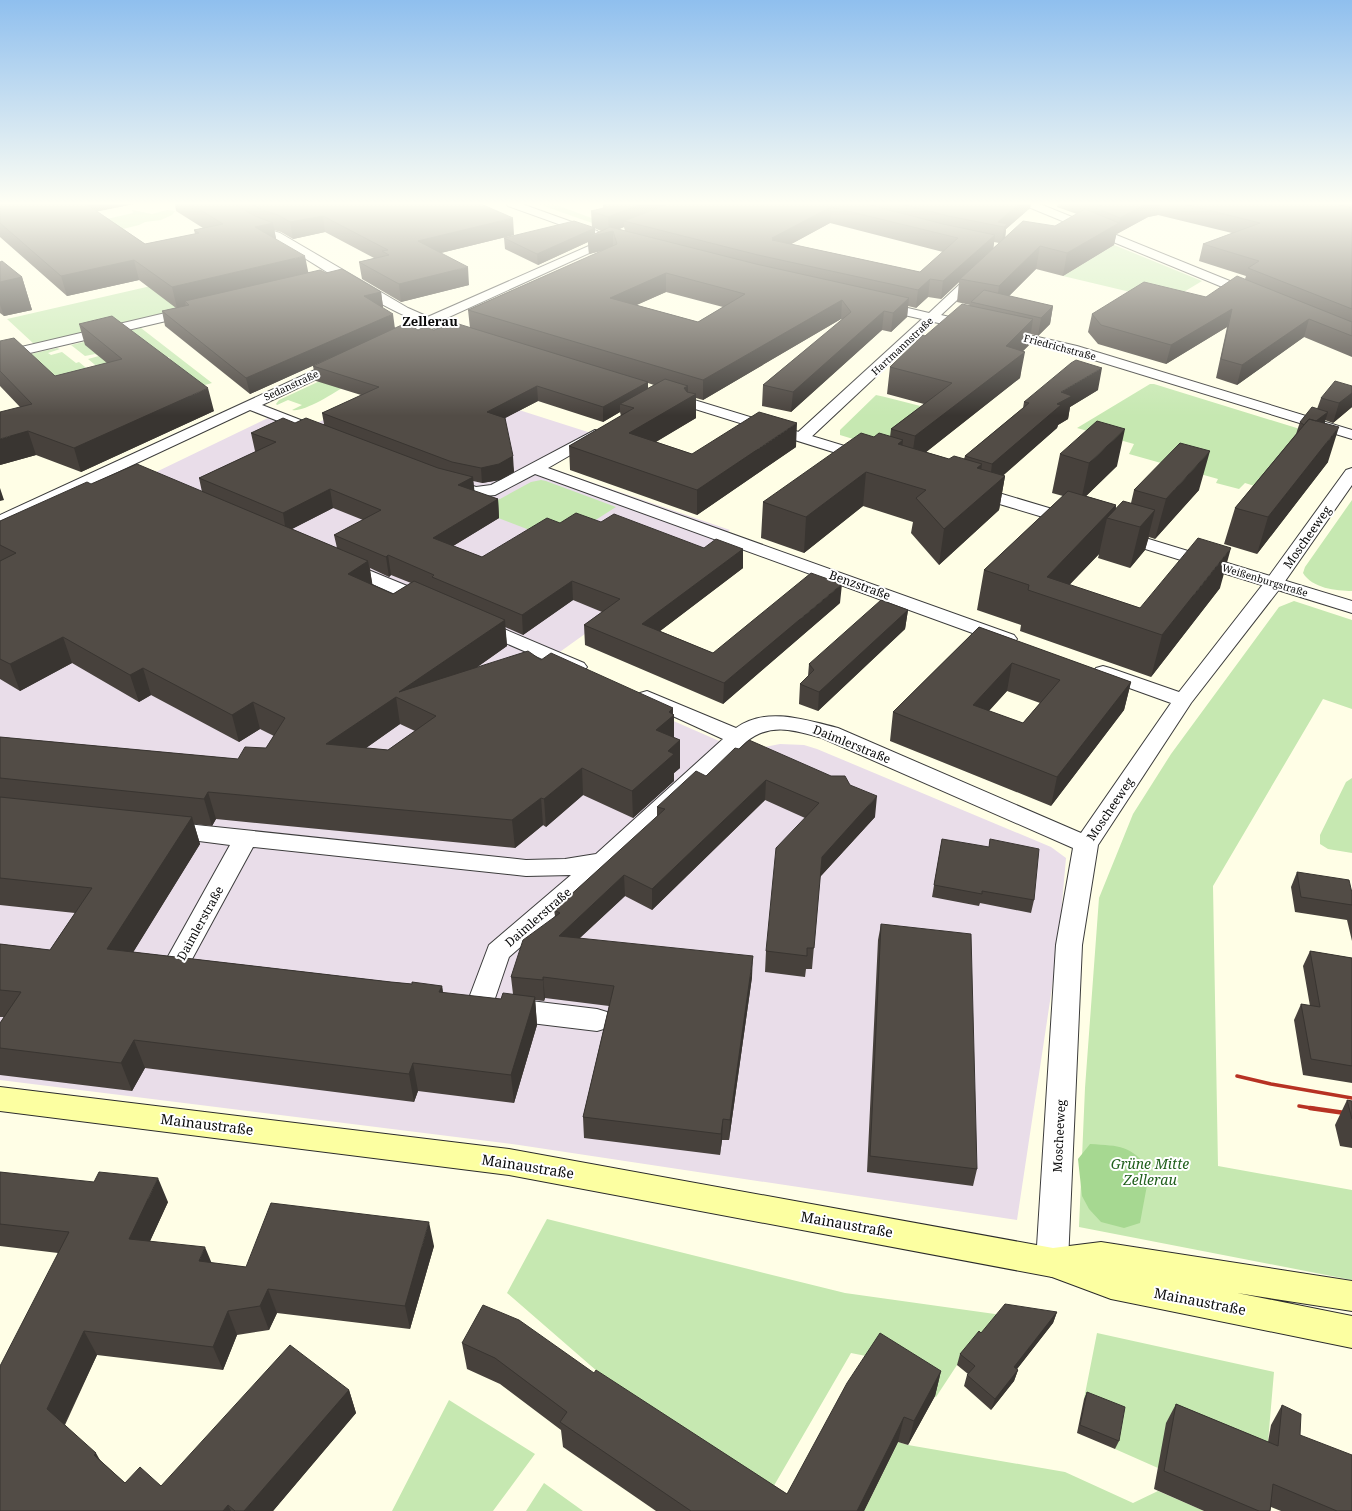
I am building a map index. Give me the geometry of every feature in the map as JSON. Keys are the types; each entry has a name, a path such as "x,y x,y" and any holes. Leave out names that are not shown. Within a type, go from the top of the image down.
{"main road":[{"name":"Mainaustraße","path":"0,1099 509,1162 1052,1262 1111,1284 1352,1332"},
{"name":"Mainaustraße","path":"1052,1262 1101,1258 1113,1259 1352,1296"}],"street":[{"path":"326,278 339,275"},
{"path":"342,275 403,312 428,322 483,339"},
{"path":"371,348 532,275"},
{"name":"Hartmannstraße","path":"802,437 978,275"},
{"path":"1206,275 1263,299"},
{"name":"Friedrichstraße","path":"863,302 1072,349 1352,435"},
{"path":"0,356 204,308"},
{"name":"Sedanstraße","path":"0,522 351,357"},
{"path":"657,395 802,437 884,463"},
{"path":"249,405 325,435"},
{"path":"439,479 474,492 484,492 507,485 606,428"},
{"path":"118,467 138,476"},
{"name":"Benzstraße","path":"536,469 1020,644"},
{"name":"Moscheeweg","path":"1052,1262 1069,945 1086,844 1183,700 1274,583 1352,473"},
{"name":"Weißenburgstraße","path":"957,485 1352,607"},
{"path":"328,558 596,675"},
{"path":"1087,667 1183,700"},
{"path":"632,691 738,737"},
{"name":"Daimlerstraße","path":"597,1020 468,1005 498,952 604,860 738,737 752,727 773,723 802,725 830,733 1086,844"},
{"name":"Daimlerstraße","path":"145,828 526,868 552,869 579,866 604,860"},
{"name":"Daimlerstraße","path":"214,974 174,969 246,838"}],"shaded area":[{"path":"412,376 591,433 550,468 730,530 543,664 749,754 760,748 780,744 804,745 817,749 1051,847 1066,858 1058,948 1017,1220 519,1145 0,1080 0,583 154,473 268,418 301,431"}],"green space":[{"path":"1065,275 1186,275 1202,281 1172,299 1164,300 1063,276"},
{"path":"164,283 196,306 34,344 7,319"},
{"path":"141,328 212,383 183,391 108,376 170,359 169,357 106,374 88,359 99,356 95,354 85,356 71,345"},
{"path":"412,338 352,381 317,403 302,409 292,410 302,405 288,400 277,405 276,404 279,400"},
{"path":"57,348 60,349 48,353 51,355 62,352 76,363 79,362 96,376 102,393 0,361"},
{"path":"1150,384 1329,438 1261,488 1245,483 1239,489 1216,483 1218,479 1129,454 1134,444 1077,428"},
{"path":"876,395 940,411 886,449 840,435 840,430"},
{"path":"541,480 616,507 561,542 467,506 500,499 531,482"},
{"path":"1352,500 1352,591 1325,588 1312,582 1303,573 1305,567"},
{"name":"Grüne Mitte Zellerau","path":"1294,601 1352,620 1352,709 1323,699 1213,886 1218,1166 1352,1190 1352,1280 1079,1227 1085,1088 1099,898 1133,814 1171,754 1279,607"},
{"path":"1352,778 1352,853 1328,849 1320,844 1320,835 1346,782"},
{"path":"1090,1144 1110,1145 1124,1148 1136,1155 1150,1169 1140,1223 1124,1228 1101,1222 1089,1209 1082,1196 1078,1159"},
{"path":"547,1219 845,1293 1002,1315 957,1365 936,1397 876,1358 851,1353 772,1489 613,1385 507,1293"},
{"path":"1097,1333 1274,1372 1266,1465 1158,1468 1115,1449 1121,1415 1084,1399"},
{"path":"449,1400 535,1454 493,1511 392,1511"},
{"path":"898,1442 1065,1472 1133,1503 1158,1491 1204,1511 864,1511"},
{"path":"544,1483 583,1511 526,1511"}],"building":[{"path":"0,275 19,275 22,277 0,282"},
{"path":"154,275 226,275 172,287"},
{"path":"300,275 351,275 381,292 364,296 393,314 246,378 162,311 189,305 185,301"},
{"path":"382,275 438,275 399,284"},
{"path":"548,275 663,275 610,298 698,322 745,294 672,275 803,275 909,298 893,313 884,311 793,392 763,385 851,312 842,300 703,380 468,310"},
{"path":"847,275 950,275 943,281 930,279 918,290"},
{"path":"965,275 1011,275 999,286 960,279"},
{"path":"1265,275 1352,275 1352,309"},
{"path":"1237,276 1352,322 1352,336 1309,319 1242,365 1221,359 1232,309 1171,345 1101,325 1092,314 1144,282 1206,297"},
{"path":"984,290 1053,306 1041,318 971,302"},
{"path":"962,304 1033,319 1006,346 1025,352 915,436 891,429 952,383 890,367 923,335 925,336"},
{"path":"112,316 208,388 74,448 28,431 0,439 0,412 32,404 0,371 0,341 14,338 55,376 122,359 79,324"},
{"path":"452,322 648,382 603,407 537,386 487,412 505,418 513,456 499,464 481,468 452,462 322,413 379,387 313,366 406,323 418,330 424,327 434,330"},
{"path":"1076,360 1102,368 1061,392 1072,396 1057,404 1061,405 992,464 965,456 1029,403 1024,402"},
{"path":"665,379 688,386 684,388 687,392 696,394 629,433 692,454 759,412 797,423 697,490 569,446 634,408 620,404"},
{"path":"1335,381 1352,386 1352,393 1339,403 1321,398"},
{"path":"1312,407 1328,412 1316,421 1309,419 1304,425 1300,422"},
{"path":"283,418 295,423 306,418 438,468 473,477 458,485 498,499 433,538 482,557 547,518 560,523 576,513 601,522 614,514 704,548 716,539 743,549 642,624 713,653 811,573 842,584 724,683 584,625 620,599 572,581 522,615 432,577 434,575 388,555 386,557 334,535 381,510 330,489 283,513 199,478 276,442 251,433"},
{"path":"1309,419 1339,427 1268,517 1235,508"},
{"path":"1097,421 1125,429 1089,463 1060,454"},
{"path":"861,433 874,437 879,433 903,440 898,444 949,459 954,456 982,464 977,468 1005,476 944,529 916,498 926,490 866,472 806,517 763,502"},
{"path":"1180,443 1210,451 1166,499 1134,490"},
{"path":"137,464 368,561 348,574 393,594 414,581 505,620 399,692 528,651 541,660 551,653 673,708 669,712 674,715 656,730 680,740 668,751 674,754 632,791 582,768 544,799 541,798 512,820 208,792 204,799 0,778 0,737 238,759 245,747 266,748 285,718 253,702 232,715 143,668 130,675 63,637 10,664 0,659 0,561 16,553 0,545 0,521 87,482 91,484","holes":["396,697 436,716 388,750 326,744"]},
{"path":"1068,491 1116,505 1047,577 1140,608 1198,538 1231,548 1162,635 1028,590 1029,585 984,570"},
{"path":"1123,501 1155,510 1140,527 1107,518"},
{"path":"881,600 908,610 819,692 800,684 814,670 809,664"},
{"path":"979,627 1131,682 1057,777 893,712","holes":["1012,663 1060,680 1023,723 973,705"]},
{"path":"749,740 831,776 845,776 850,785 877,796 822,857 814,948 807,948 807,956 766,951 776,848 819,803 766,780 652,889 624,875 559,936 753,956 730,1120 723,1119 721,1134 583,1117 614,986 543,977 543,980 511,977 523,940 560,913 554,910 665,809 657,807 696,771 706,776 735,748 739,749"},
{"path":"0,797 192,817 107,949 391,982 412,984 412,982 442,986 439,992 501,999 503,993 535,997 511,1075 413,1063 409,1074 134,1040 121,1063 0,1048 0,1023 21,992 0,990 0,944 50,950 92,888 0,878"},
{"path":"942,839 989,847 990,839 1039,849 1034,900 982,891 982,894 934,885"},
{"path":"1297,872 1349,880 1352,893 1352,905 1301,897"},
{"path":"881,924 971,934 977,1169 870,1156"},
{"path":"1310,951 1352,958 1352,1066 1311,1059 1301,1004 1320,1007"},
{"path":"1347,1100 1352,1101 1352,1119"},
{"path":"0,1172 94,1182 99,1172 158,1178 129,1239 205,1247 199,1261 246,1267 271,1203 429,1222 405,1306 268,1289 260,1306 228,1311 213,1347 84,1331 47,1409 96,1453 94,1455 125,1483 140,1467 161,1486 290,1345 349,1390 244,1511 235,1511 228,1505 223,1511 0,1511 0,1366 69,1232 0,1224"},
{"path":"1005,1304 1057,1312 1014,1367 1018,1370 995,1399 967,1375 975,1366 960,1354 979,1331 981,1333"},
{"path":"483,1305 519,1320 594,1373 596,1370 787,1494 847,1383 880,1333 941,1371 914,1421 904,1417 857,1511 691,1511 560,1422 567,1412 495,1358 462,1343"},
{"path":"1087,1392 1125,1407 1119,1441 1080,1425"},
{"path":"1176,1404 1278,1446 1282,1405 1301,1414 1300,1435 1352,1455 1352,1511 1337,1511 1273,1484 1270,1511 1259,1511 1164,1471"}],"railway":[{"path":"1237,1076 1271,1084 1352,1098"},
{"path":"1299,1106 1317,1109"},
{"path":"1310,1108 1317,1109"},
{"path":"1317,1109 1352,1114"}],"district":[{"name":"Zellerau","path":"430,321"}]}
